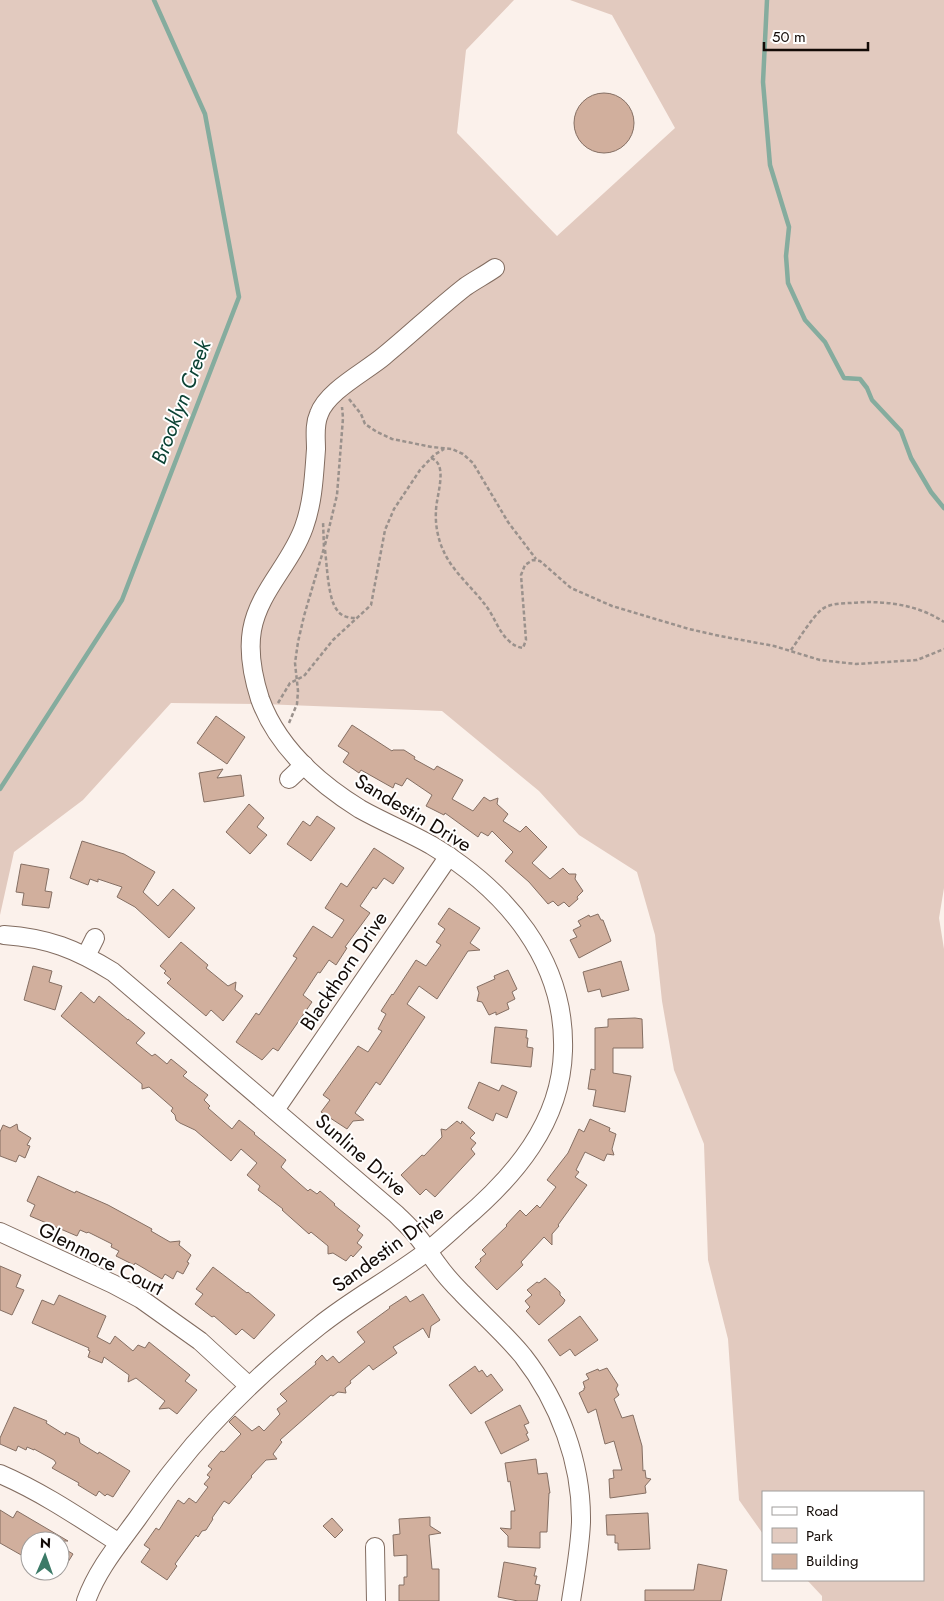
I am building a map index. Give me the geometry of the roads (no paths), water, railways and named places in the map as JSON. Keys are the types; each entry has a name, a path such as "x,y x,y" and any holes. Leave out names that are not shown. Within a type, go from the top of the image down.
{"street":[{"name":"Sandestin Drive","path":"86,1601 99,1573 119,1544 174,1468 209,1427 249,1386 323,1322 360,1295 428,1251 479,1207 508,1177 529,1151 543,1128 552,1107 559,1082 563,1056 563,1030 552,978 543,957 529,935 494,893 469,871 426,842 358,807 330,788 304,765 280,737 264,711 252,667 250,649 252,631 259,606 302,533 310,509 313,489 316,424 320,410 327,399 381,358 470,284 495,268"},
{"path":"290,779 304,765"},
{"name":"Blackthorn Drive","path":"275,1110 449,856"},
{"name":"Sunline Drive","path":"4,935 43,940 65,947 86,956 113,972 396,1214 418,1236 438,1266 461,1292 507,1337 542,1383 552,1402 566,1435 574,1465 580,1499 579,1548 571,1601"},
{"path":"86,956 95,938"},
{"name":"Glenmore Court","path":"0,1232 113,1284 141,1299 200,1341 249,1386"},
{"path":"0,1474 24,1484 64,1506 119,1544"},
{"path":"375,1547 376,1601"}],"waterway":[{"name":"Brooklyn Creek","path":"0,789 122,600 239,297 205,114 154,0"},
{"path":"767,0 763,82 770,165 789,227 786,256 788,283 805,320 825,342 844,378 860,379 867,388 872,400 901,431 911,458 931,492 944,508"}]}
